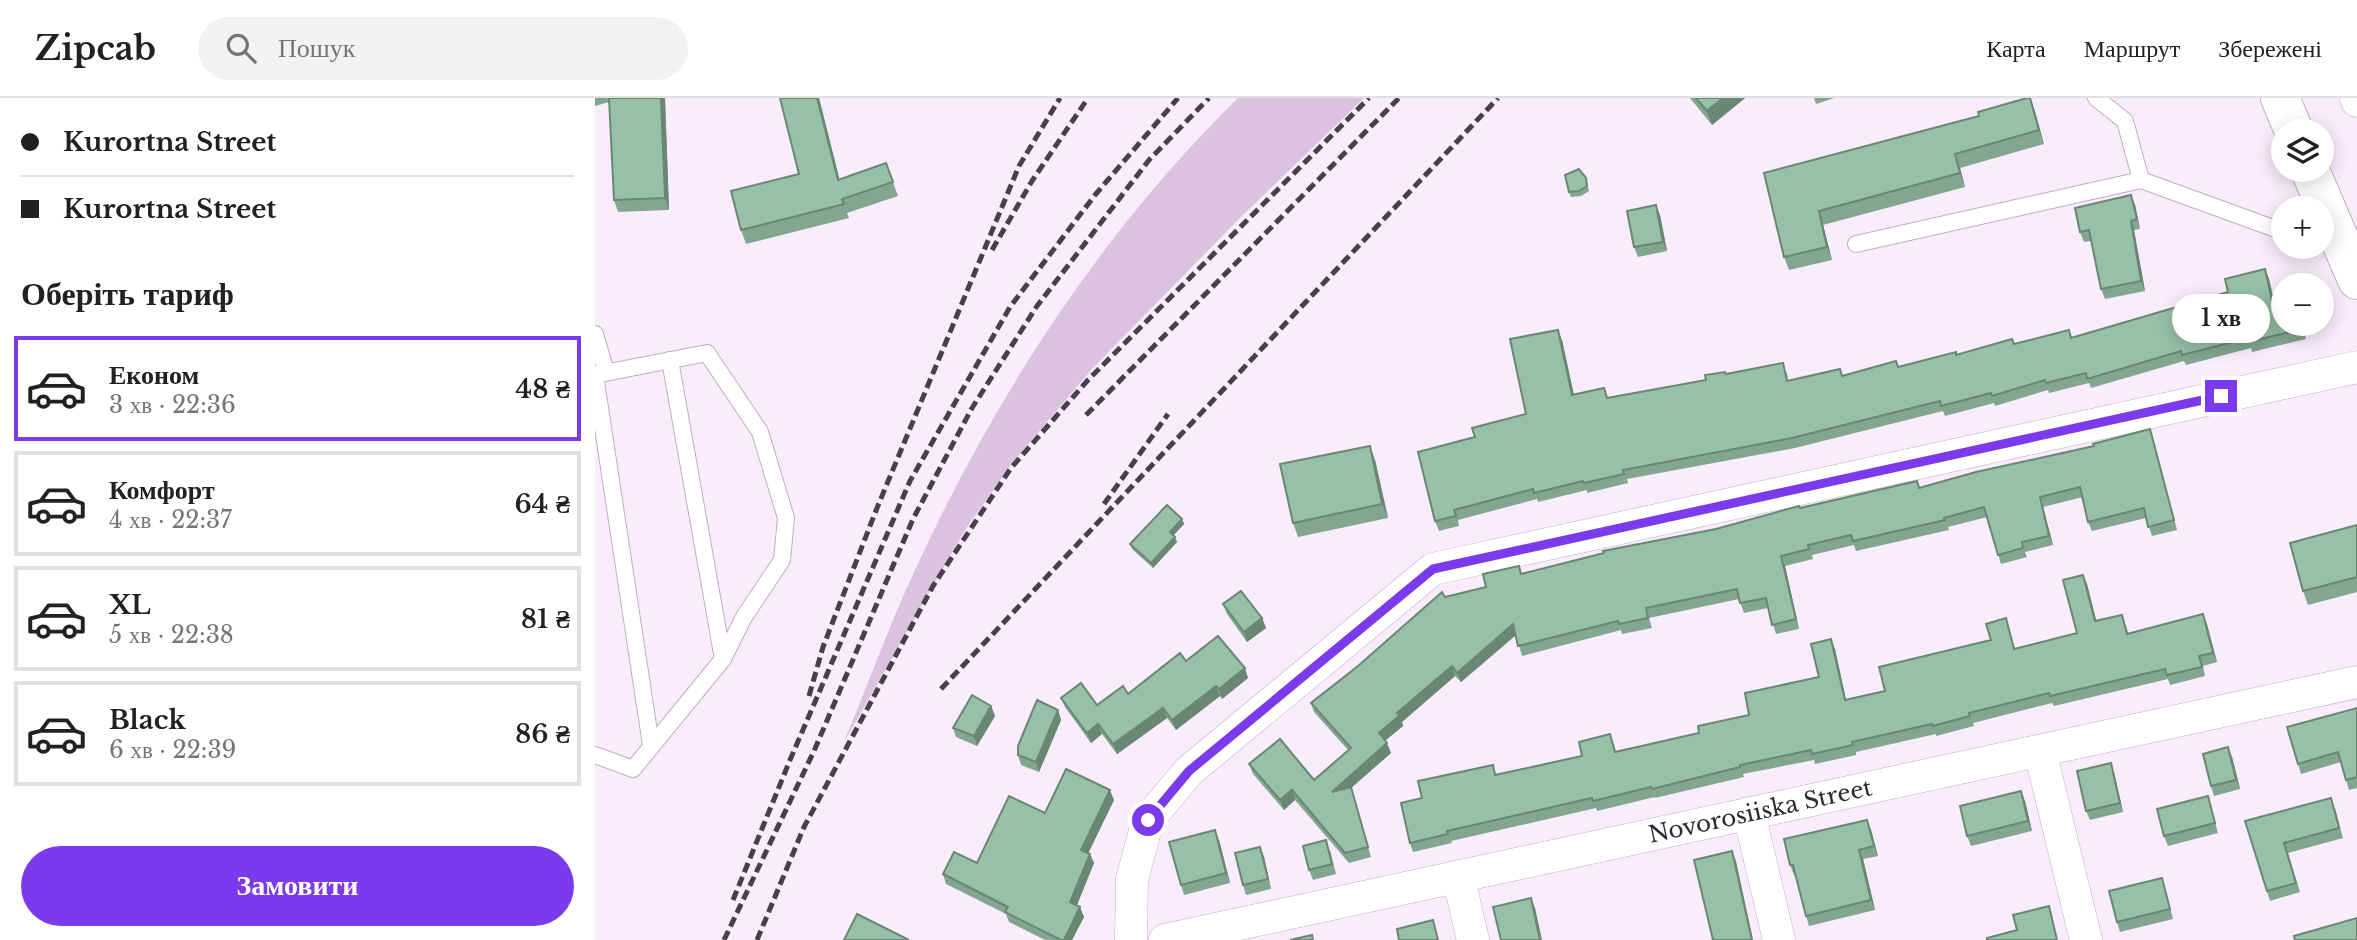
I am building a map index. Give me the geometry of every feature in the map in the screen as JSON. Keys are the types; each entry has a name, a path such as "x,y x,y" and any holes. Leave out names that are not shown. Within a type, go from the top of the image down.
{"street":[{"path":"2280,98 2289,119"},
{"path":"2314,182 2342,260"},
{"path":"1131,940 1132,879 1148,820 1189,771 1433,569 2357,366"},
{"name":"Novorosiiska Street","path":"1165,940 2357,682"},
{"path":"2040,751 2086,940"},
{"path":"1749,813 1779,940"},
{"path":"1458,876 1473,940"}],"lane":[{"path":"2096,98 2126,121 2141,180"},
{"path":"1856,244 2141,180 2271,227"},
{"path":"595,334 606,372"},
{"path":"595,755 633,769 723,659 744,617 782,560 786,518 760,432 707,353 595,375 651,745"},
{"path":"670,360 723,659"}],"shaded area":[{"path":"1238,98 1364,98 1237,221 1092,369 1014,461 965,530 843,744 914,572 979,443 1016,381 1096,261 1188,150"}],"building":[{"path":"609,98 661,98 665,198 614,200"},
{"path":"780,98 817,98 838,180 886,163 893,182 842,199 844,204 741,230 731,191 799,174"},
{"path":"1696,98 1723,98 1707,111"},
{"path":"2030,98 2039,130 1955,154 1960,173 1819,211 1827,247 1784,257 1764,173 1979,116 1978,112"},
{"path":"1579,169 1586,178 1587,186 1579,191 1569,192 1565,175"},
{"path":"2131,195 2137,219 2131,221 2141,281 2101,289 2089,230 2080,232 2075,208"},
{"path":"1656,205 1663,242 1634,247 1627,211"},
{"path":"2265,269 2271,296 2273,336 2248,342 2248,338 2182,355 2181,351 2087,379 2086,373 2046,383 2045,380 1992,396 1991,393 1941,406 1940,401 1792,438 1623,470 1624,474 1584,483 1583,481 1534,493 1533,489 1454,510 1456,516 1435,521 1418,452 1475,437 1472,428 1526,414 1510,339 1558,330 1572,395 1604,388 1607,398 1706,380 1705,375 1726,374 1783,363 1787,381 1840,369 1842,376 1896,361 1898,367 1956,352 1956,355 2012,339 2014,344 2069,330 2071,338 2228,292 2225,279"},
{"path":"2150,429 2174,520 2148,527 2144,508 2088,522 2080,487 2040,497 2049,536 2022,542 2023,548 1998,555 1984,507 1944,518 1945,520 1853,541 1851,535 1808,545 1809,549 1781,556 1796,619 1772,625 1766,598 1740,603 1737,589 1646,608 1648,618 1619,624 1618,621 1518,646 1513,624 1457,673 1452,666 1397,713 1399,716 1379,733 1387,743 1332,792 1351,787 1368,847 1345,853 1292,790 1280,800 1249,764 1280,739 1314,780 1351,748 1311,703 1358,666 1442,592 1445,597 1486,587 1483,574 1519,566 1521,574 1604,553 1603,551 1716,529 1799,506 1800,508 1917,481 1919,488 1976,472 2094,446 2093,444"},
{"path":"1370,446 1382,504 1293,523 1280,464"},
{"path":"1167,505 1182,519 1170,532 1175,537 1151,563 1130,544"},
{"path":"2357,525 2357,577 2303,591 2290,543"},
{"path":"2083,575 2095,621 2122,615 2127,634 2203,614 2213,653 2199,656 2202,667 2167,675 2165,669 2050,696 2049,693 1969,713 1970,716 1933,726 1932,724 1852,742 1853,745 1812,754 1811,750 1740,765 1652,789 1651,787 1593,801 1592,798 1447,831 1448,834 1410,843 1401,803 1422,798 1418,781 1493,765 1495,775 1582,756 1579,742 1610,734 1615,752 1699,733 1698,726 1749,715 1745,693 1819,677 1811,644 1831,639 1845,700 1885,691 1879,667 1991,640 1986,624 2006,618 2014,649 2077,633 2063,580"},
{"path":"1241,591 1262,618 1244,632 1223,604"},
{"path":"1218,636 1245,668 1219,689 1216,686 1172,720 1163,708 1113,744 1098,724 1087,733 1061,698 1081,683 1097,705 1123,686 1128,694 1180,653 1186,661"},
{"path":"972,695 991,706 974,736 953,728"},
{"path":"1037,700 1058,710 1036,762 1018,755 1018,746"},
{"path":"2357,708 2357,777 2346,780 2338,752 2298,764 2287,727"},
{"path":"2228,747 2236,780 2211,786 2203,754"},
{"path":"2111,763 2120,803 2086,811 2077,771"},
{"path":"1066,769 1110,790 1081,850 1090,854 1070,902 1080,907 1064,940 1061,940 1005,912 1008,907 943,874 954,852 977,863 1009,796 1045,813"},
{"path":"2021,791 2028,821 1967,836 1960,806"},
{"path":"2208,796 2215,823 2164,836 2157,809"},
{"path":"2331,798 2339,828 2284,843 2296,883 2267,891 2245,821"},
{"path":"1867,820 1874,846 1859,850 1871,900 1806,916 1784,839"},
{"path":"1215,830 1226,873 1181,885 1169,842"},
{"path":"1326,840 1332,864 1309,870 1303,846"},
{"path":"1260,847 1268,879 1243,885 1235,853"},
{"path":"1732,851 1752,940 1713,940 1694,860"},
{"path":"2162,878 2170,909 2117,922 2109,891"},
{"path":"1531,898 1540,940 1501,940 1493,907"},
{"path":"2049,906 2057,940 1987,940 2017,930 2013,915"},
{"path":"857,914 909,940 844,940"},
{"path":"2357,918 2357,940 2295,940 2294,936"},
{"path":"1433,920 1438,940 1399,940 1397,929"},
{"path":"1312,935 1313,940 1290,940"}],"railway":[{"path":"809,696 823,647 877,508 1019,166 1060,98"},
{"path":"992,250 1032,181 1088,98"},
{"path":"733,900 910,481 1010,307 1095,195 1178,98"},
{"path":"724,940 814,751 913,519 972,408 1037,306 1149,160 1209,98"},
{"path":"757,940 804,827 933,586 1011,468 1088,380 1369,98"},
{"path":"1086,415 1399,98"},
{"path":"941,689 1498,98"},
{"path":"1104,504 1168,414"}],"route":[{"path":"1148,820 1189,771 1433,569 2221,396"}]}
